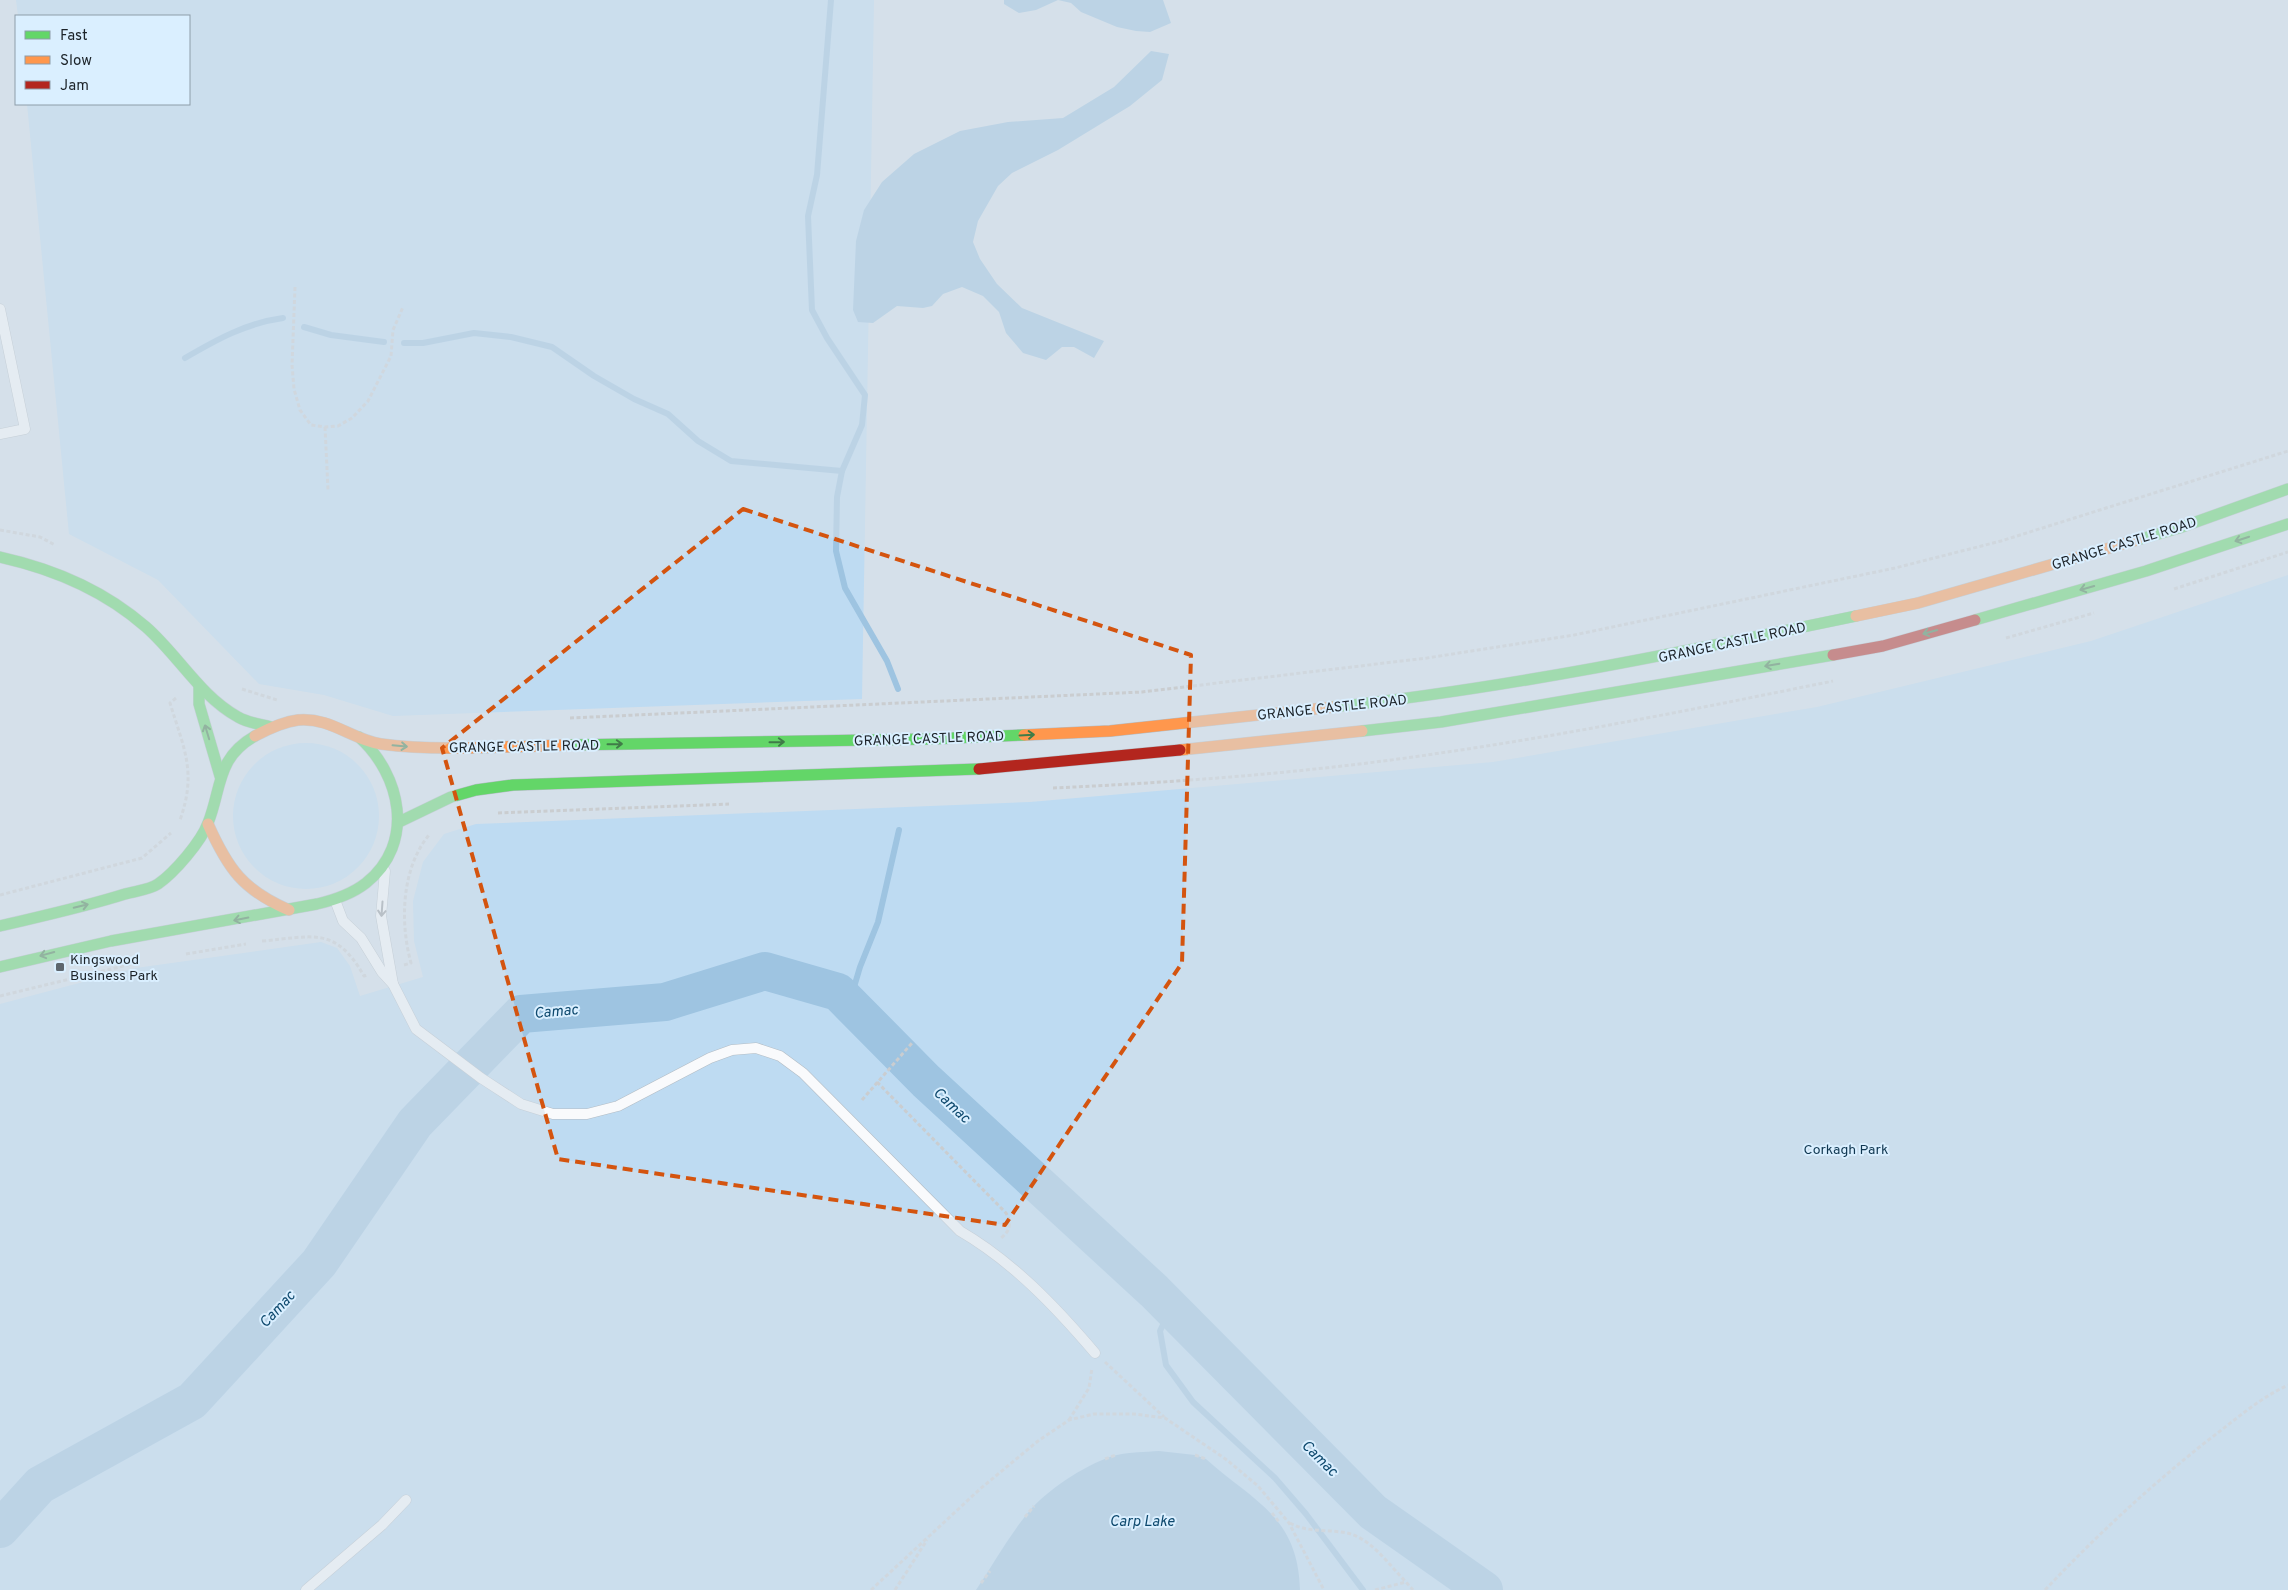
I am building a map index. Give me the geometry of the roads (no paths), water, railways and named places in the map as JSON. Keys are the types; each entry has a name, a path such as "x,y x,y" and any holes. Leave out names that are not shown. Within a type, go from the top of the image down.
{"main road":[{"name":"GRANGE CASTLE ROAD","path":"0,926 103,901 156,885 178,867 208,824 220,776 231,757 246,741 271,727 298,720 326,722 379,744 417,747 930,739 1110,731 1427,697 1647,659 1918,603 2179,528 2288,489"},
{"name":"GRANGE CASTLE ROAD","path":"399,822 450,797 476,790 514,784 982,768 1255,743 1441,722 1883,646 2146,571 2288,524"},
{"path":"0,557 49,569 90,588 111,601 146,627 199,686 239,717 271,727"},
{"path":"199,686 199,704 220,776"},
{"name":"GRANGE CASTLE ROAD","path":"0,967 86,944 315,907 356,890 386,860 393,846 399,822 397,797 388,772 374,750 354,733"},
{"path":"208,824 229,868 247,888 270,902 289,910"}],"lane":[{"path":"0,309 25,428 0,434"},
{"path":"386,860 382,916 393,984"},
{"path":"334,899 343,921 361,938 382,972 393,984 416,1029 481,1078 521,1104 553,1114 587,1114 618,1106 710,1058 732,1050 756,1048 780,1056 803,1074 960,1231 990,1248 1052,1303 1095,1353"},
{"path":"306,1590 382,1525 406,1500"}],"water":[{"path":"1004,0 1058,0 1036,10 1019,13 1004,4"},
{"path":"1058,0 1163,0 1171,23 1150,32 1136,31 1117,27 1081,12 1071,3"},
{"path":"1151,51 1169,54 1162,80 1130,106 1058,150 1012,173 998,186 978,221 973,242 980,259 997,284 1022,308 1104,341 1094,358 1074,347 1062,347 1046,360 1023,353 1006,333 999,312 983,296 962,287 943,294 932,306 923,308 897,306 873,323 858,322 853,310 856,241 864,210 882,182 914,154 960,131 1008,122 1063,118 1114,87"},
{"name":"Carp Lake","path":"1159,1451 1195,1455 1206,1459 1270,1513 1282,1527 1291,1544 1297,1565 1300,1590 976,1590 1017,1527 1032,1508 1049,1492 1083,1469 1107,1458 1127,1453"}],"waterway":[{"path":"831,0 817,175 808,216 812,310 827,338 865,395 862,425 842,471 837,497 836,551 845,588 887,661 898,689"},
{"path":"185,358 244,328 269,320 283,318"},
{"path":"304,327 331,335 384,342"},
{"path":"404,343 423,343 474,333 511,337 552,347 594,376 634,399 668,414 698,441 731,461 842,471"},
{"path":"849,1004 860,967 878,922 899,830"},
{"name":"Camac","path":"0,1529 40,1485 192,1401 319,1263 415,1123 521,1014 665,1002 765,971 838,992 926,1081 1154,1291 1373,1512 1484,1590"},
{"name":"Camac","path":"1171,1308 1160,1331 1166,1365 1193,1402 1275,1478 1306,1514 1363,1590"}],"place":[{"name":"Kingswood Business Park","path":"60,967"}],"park label":[{"name":"Corkagh Park","path":"1846,1149"}]}
